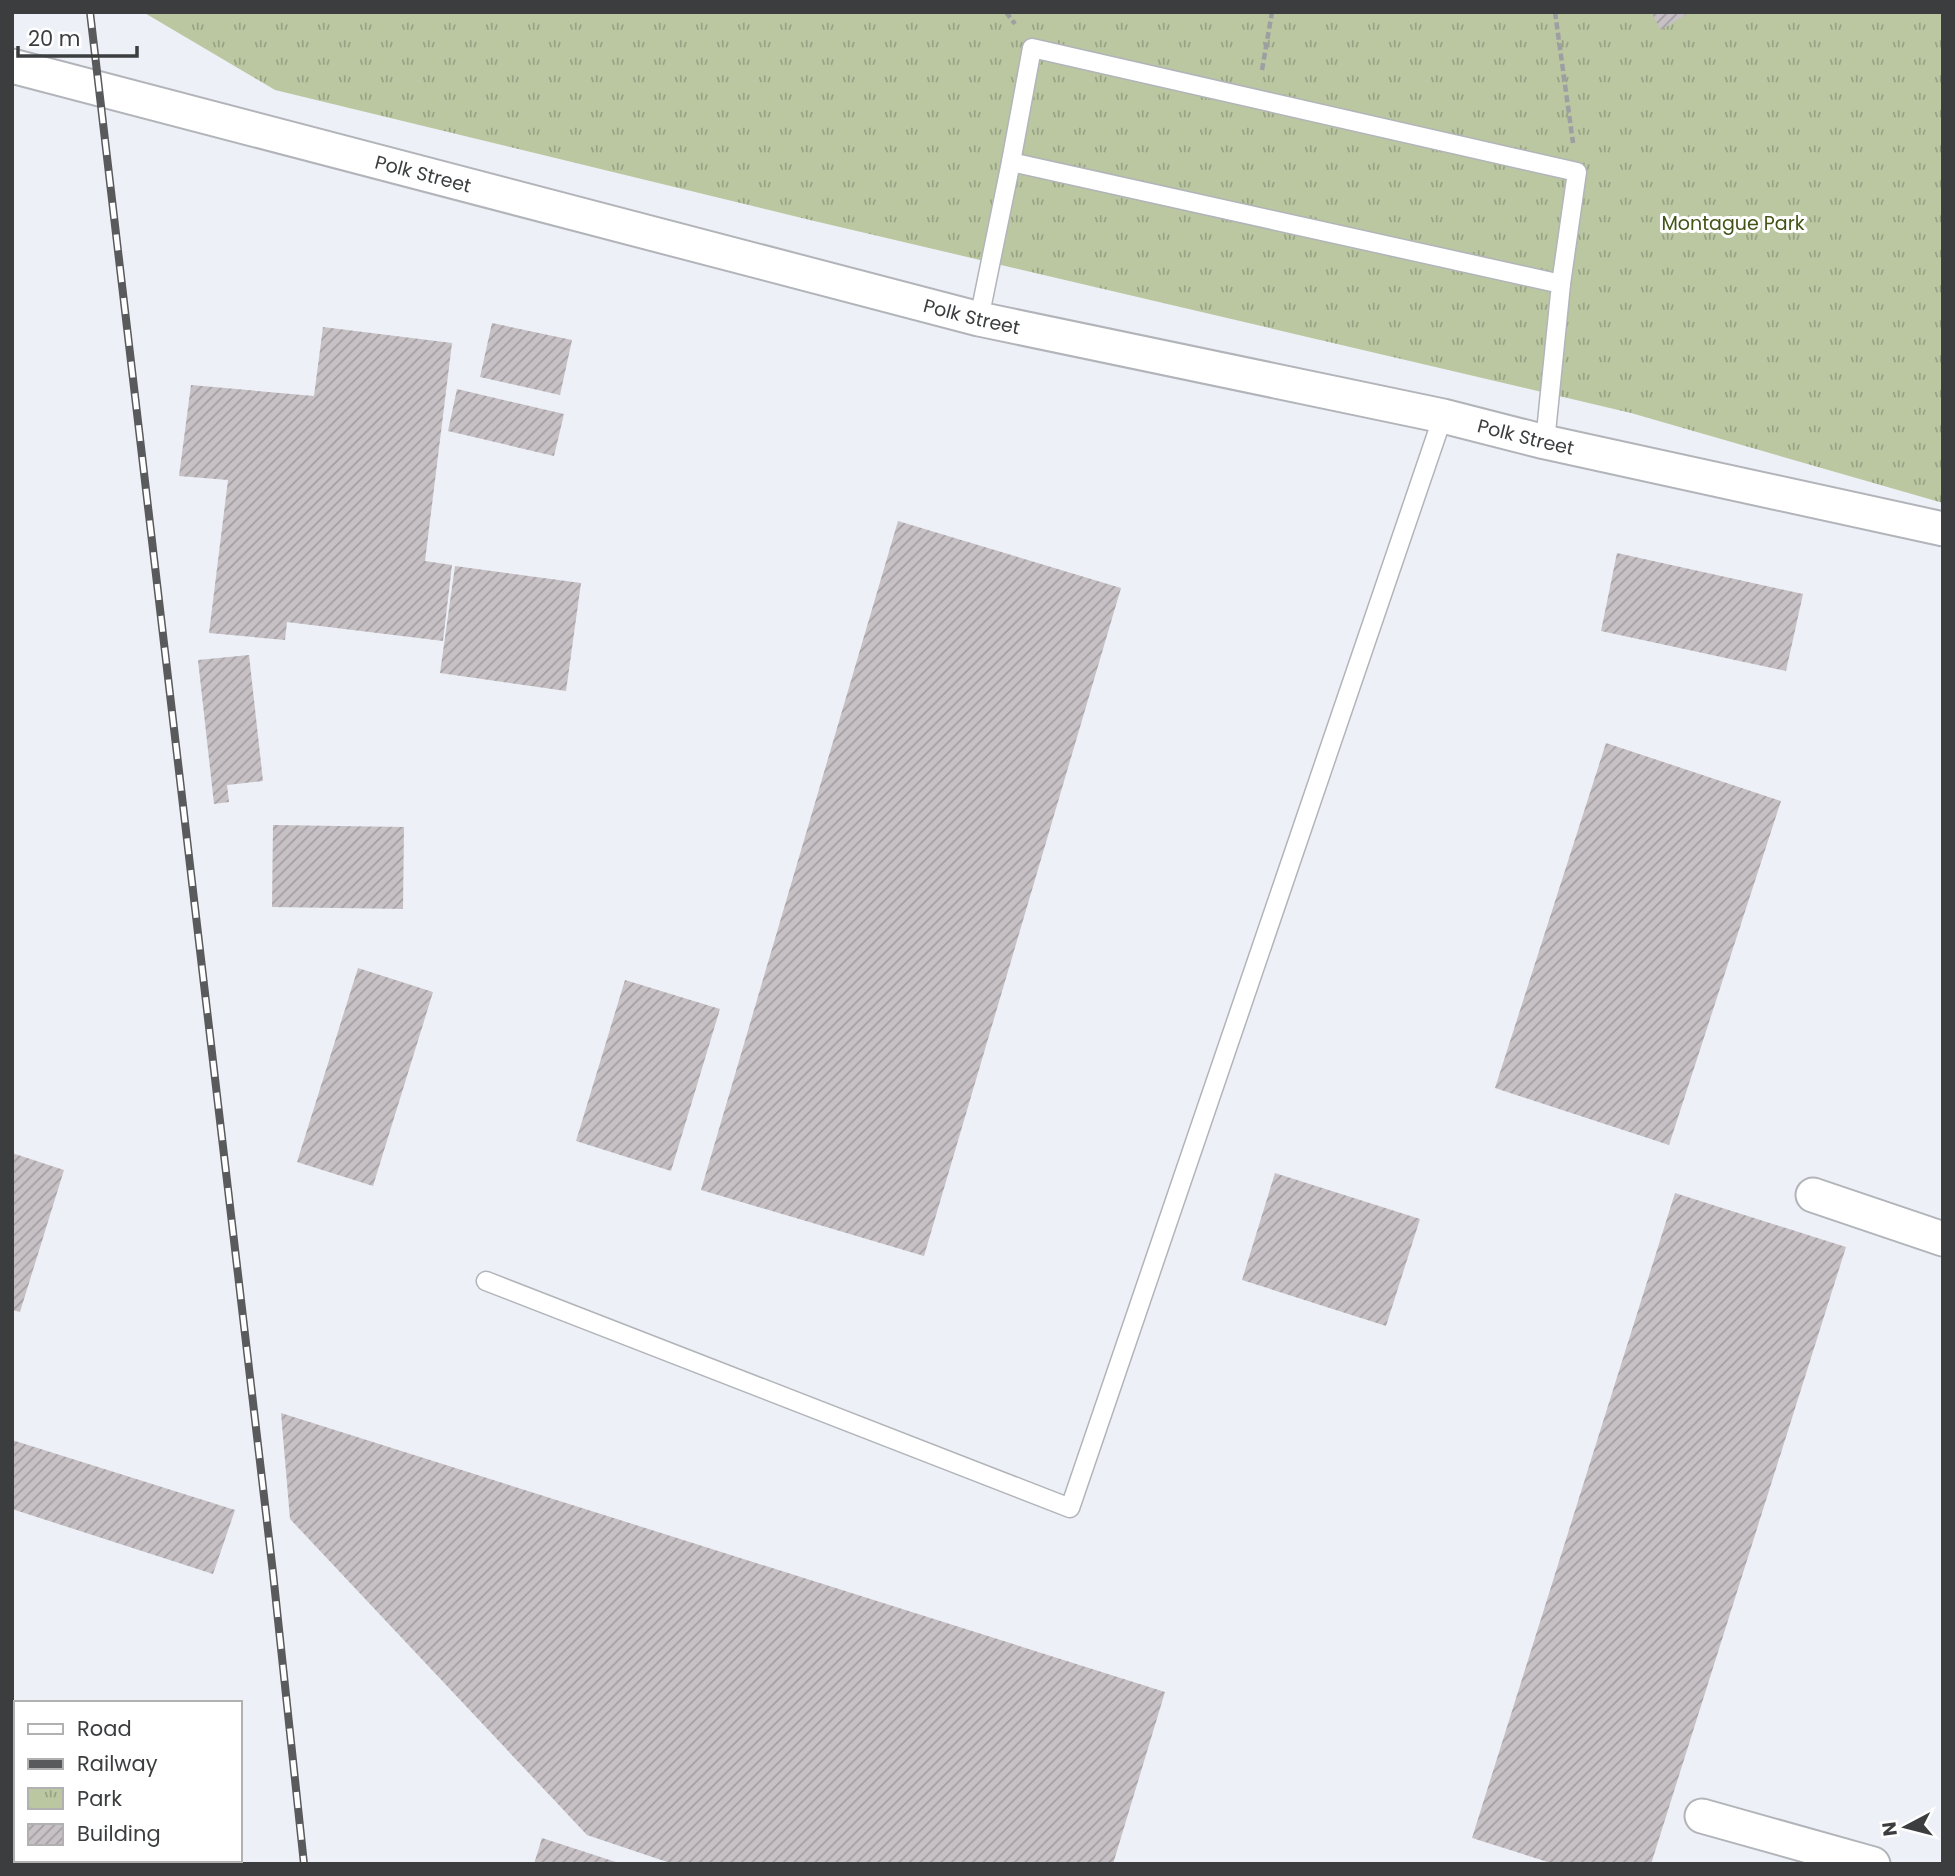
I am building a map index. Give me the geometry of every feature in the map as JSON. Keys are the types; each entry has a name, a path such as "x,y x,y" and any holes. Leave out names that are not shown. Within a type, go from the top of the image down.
{"street":[{"name":"Polk Street","path":"12,66 979,319 1443,416 1545,442 1943,529"},
{"path":"1813,1195 1943,1239"},
{"path":"1702,1816 1873,1864"}],"lane":[{"path":"979,319 1032,48 1577,172 1561,284 1545,442"},
{"path":"1011,163 1561,284"},
{"path":"485,1281 1070,1508 1443,416"}],"path":[{"path":"1258,99 1272,12"},
{"path":"1555,12 1577,172"}],"green space":[{"name":"Montague Park","path":"143,12 1943,12 1943,503 1631,413 810,220 275,90"}],"building":[{"path":"1651,12 1690,12 1661,30"},
{"path":"492,323 572,340 560,395 480,377"},
{"path":"323,327 452,343 425,561 452,565 443,641 287,622 285,640 209,633 228,480 179,476 191,385 314,396"},
{"path":"457,389 564,414 554,456 448,431"},
{"path":"898,521 1121,588 924,1256 701,1190"},
{"path":"1617,553 1803,594 1786,671 1601,631"},
{"path":"455,566 581,583 566,691 440,673"},
{"path":"249,655 263,781 227,785 229,802 214,804 198,660"},
{"path":"1606,743 1781,801 1669,1145 1495,1088"},
{"path":"273,825 404,827 403,909 272,907"},
{"path":"358,968 433,992 373,1186 297,1162"},
{"path":"625,980 720,1009 671,1171 576,1141"},
{"path":"12,1153 64,1170 20,1312 12,1310"},
{"path":"1275,1173 1420,1219 1386,1326 1242,1280"},
{"path":"1675,1193 1846,1247 1651,1864 1554,1864 1472,1838"},
{"path":"281,1413 1165,1692 1113,1864 673,1864 587,1835 290,1519"},
{"path":"12,1440 235,1510 213,1574 12,1509"},
{"path":"542,1838 619,1863 619,1864 534,1864"}],"railway":[{"path":"90,12 273,1573 304,1864"}]}
